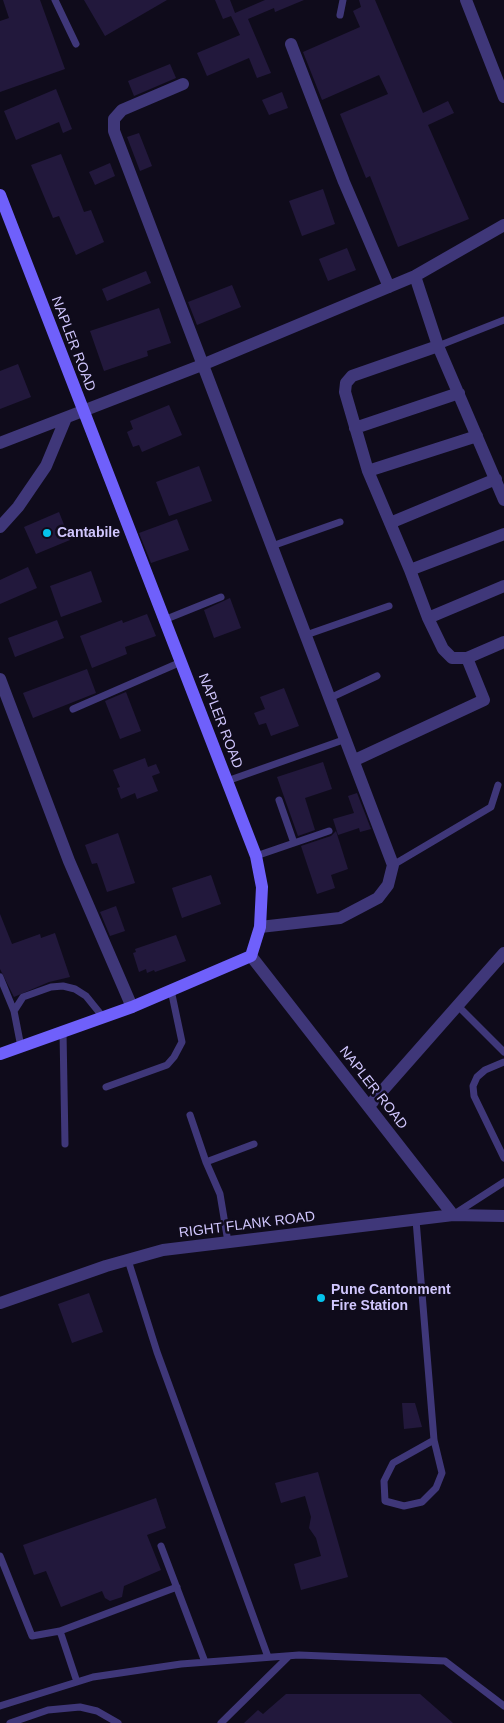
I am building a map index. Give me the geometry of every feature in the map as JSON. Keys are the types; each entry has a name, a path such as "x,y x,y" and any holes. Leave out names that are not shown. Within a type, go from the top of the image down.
{"street":[{"path":"466,0 504,97"},
{"path":"291,44 344,182 390,287"},
{"path":"183,84 122,110 114,118 114,131 202,365 355,760 393,866 388,884 378,898 340,918 260,926"},
{"name":"NAPLER ROAD","path":"0,195 256,856 262,887 260,926 251,956 454,1215"},
{"path":"0,443 202,365 390,287 415,276 504,225"},
{"path":"415,276 438,346 504,500"},
{"path":"438,346 352,376 346,383 345,392 368,471 428,618 443,649 452,658 467,658 504,642"},
{"path":"355,428 459,393"},
{"path":"0,527 18,507 46,466 66,418"},
{"path":"368,471 478,436"},
{"path":"390,523 496,479"},
{"path":"410,570 504,534"},
{"path":"428,618 504,586"},
{"path":"355,760 484,700 467,658"},
{"path":"0,679 69,861 132,1007"},
{"path":"369,1106 504,953"},
{"path":"0,1054 132,1007 251,956"},
{"name":"RIGHT FLANK ROAD","path":"0,1303 128,1260 164,1250 454,1215 504,1216"}],"lane":[{"path":"54,0 76,44"},
{"path":"340,15 343,0"},
{"path":"438,346 504,320"},
{"path":"272,546 340,522"},
{"path":"164,620 221,597"},
{"path":"306,635 389,606"},
{"path":"73,709 180,662"},
{"path":"330,698 377,676"},
{"path":"227,781 346,739"},
{"path":"393,866 491,807 498,785"},
{"path":"279,800 294,843"},
{"path":"256,856 329,831"},
{"path":"0,976 14,1011 21,1047"},
{"path":"14,1011 23,997 35,992 63,986 74,988 86,996 102,1017"},
{"path":"106,1087 167,1065 174,1057 182,1042 171,990"},
{"path":"458,1006 504,1052"},
{"path":"63,1032 65,1144"},
{"path":"504,1062 485,1070 477,1077 473,1086 474,1096 504,1158"},
{"path":"190,1115 206,1162 220,1194 228,1242"},
{"path":"206,1162 254,1144"},
{"path":"454,1215 504,1182"},
{"path":"416,1220 434,1440 442,1473 436,1488 422,1502 404,1506 385,1501 384,1481 393,1463 434,1440"},
{"path":"128,1260 157,1352 268,1657"},
{"path":"161,1546 205,1662"},
{"path":"0,1556 32,1636 60,1631 177,1587"},
{"path":"60,1631 77,1682"},
{"path":"221,1723 289,1656"},
{"path":"0,1706 93,1677 205,1662 289,1656 445,1661 504,1706"},
{"path":"10,1723 48,1710 80,1707 97,1711 118,1723"}],"building":[{"path":"3,0 40,0 65,69 0,92 0,21 9,18"},
{"path":"84,0 167,0 105,36"},
{"path":"215,0 230,0 235,13 265,0 304,0 275,12 274,8 248,19 271,73 257,78 249,58 207,76 197,53 240,35 231,16 223,19"},
{"path":"359,0 375,0 423,113 448,101 454,113 428,125 469,219 398,247 370,176 366,178 340,114 388,94 379,75 322,100 303,52 360,27 353,11 361,7"},
{"path":"170,64 176,78 134,96 128,81"},
{"path":"56,89 72,129 63,133 59,122 16,140 4,111"},
{"path":"282,92 288,108 269,115 262,100"},
{"path":"139,133 152,166 140,171 127,137"},
{"path":"61,154 84,212 91,210 104,242 76,255 59,216 53,218 31,165"},
{"path":"110,163 115,176 95,185 89,172"},
{"path":"323,189 335,224 302,236 289,201"},
{"path":"347,248 356,270 328,281 319,259"},
{"path":"146,271 151,283 107,301 102,289"},
{"path":"232,285 241,307 197,325 188,302"},
{"path":"159,308 171,343 147,351 148,356 104,371 90,331"},
{"path":"18,364 31,397 0,409 0,371"},
{"path":"169,405 182,435 142,452 139,445 133,447 127,432 133,429 130,421"},
{"path":"199,466 212,501 169,516 156,482"},
{"name":"Cantabile","path":"59,512 70,540 36,554 24,527"},
{"path":"177,519 189,550 151,563 139,533"},
{"path":"28,567 37,588 0,604 0,580"},
{"path":"91,571 102,602 61,617 50,586"},
{"path":"230,598 241,628 214,638 204,610"},
{"path":"147,614 156,636 125,647 127,654 92,668 80,636 122,620 123,623"},
{"path":"57,620 64,638 15,657 8,638"},
{"path":"87,669 96,693 33,718 23,693"},
{"path":"284,688 299,726 271,736 266,723 259,725 254,713 265,709 260,697"},
{"path":"126,692 141,731 120,739 105,701"},
{"path":"145,758 148,767 156,764 160,773 152,776 158,791 137,799 135,793 121,799 117,788 120,787 113,770"},
{"path":"323,762 332,789 305,798 315,830 298,836 277,777"},
{"path":"357,793 371,829 360,832 359,828 338,835 333,819 354,813 348,796"},
{"path":"336,831 348,869 331,875 335,888 317,894 301,846 331,836"},
{"path":"118,833 135,883 107,892 97,863 92,864 85,845"},
{"path":"211,875 221,904 182,918 172,888"},
{"path":"116,906 125,931 110,936 100,912"},
{"path":"0,914 12,944 40,934 41,938 55,933 70,977 49,982 14,997 0,969"},
{"path":"176,935 186,961 155,972 154,970 147,973 146,969 139,972 133,953 136,952 135,949"},
{"path":"89,1293 103,1332 72,1343 58,1304"},
{"path":"402,1403 415,1403 422,1427 404,1429"},
{"path":"318,1472 348,1577 301,1590 294,1564 321,1556 316,1538 309,1528 311,1517 305,1496 281,1503 275,1483"},
{"path":"156,1498 166,1528 147,1535 161,1570 124,1586 122,1597 110,1601 105,1598 102,1591 61,1607 46,1571 34,1575 23,1545"},
{"path":"286,1694 420,1694 453,1723 244,1723 258,1710 263,1714"}],"place":[{"name":"Cantabile","path":"47,533"},
{"name":"Pune Cantonment Fire Station","path":"321,1298"}]}
